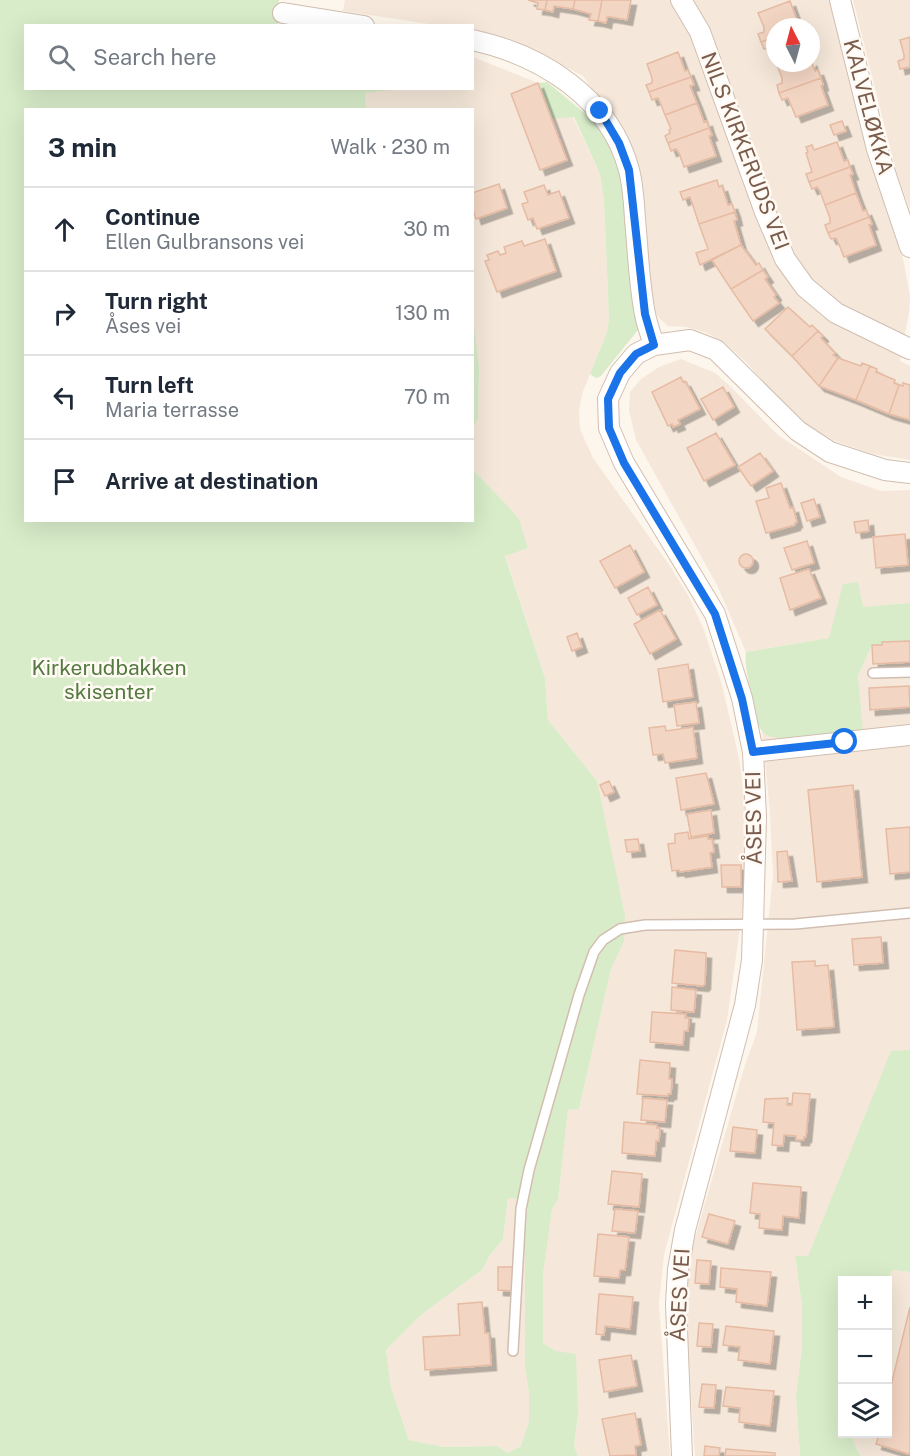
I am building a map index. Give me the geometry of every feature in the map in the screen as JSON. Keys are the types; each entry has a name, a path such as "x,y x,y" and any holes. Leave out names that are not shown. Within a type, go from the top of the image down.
{"street":[{"name":"NILS KIRKERUDS VEI","path":"681,0 700,32 748,169 785,259 806,287 836,313 910,349"},
{"name":"KALVELØKKA","path":"840,0 877,149 910,247"},
{"path":"283,13 352,24"},
{"path":"474,40 490,44 554,71 600,111 619,143 629,170 645,314 654,345"},
{"name":"ÅSES VEI","path":"682,1456 676,1304 678,1270 685,1230 745,1005 752,960 756,817 753,752 742,699 715,614 624,463 609,428 608,399 620,373 636,354 654,345 690,340 716,350 798,431 830,452 885,470 910,473"},
{"path":"753,752 910,735"}],"lane":[{"path":"873,673 910,672"},
{"path":"513,1352 521,1209 529,1170 579,995 594,952 603,940 620,929 645,925 795,924 910,913"}],"shaded area":[{"path":"345,0 828,0 836,12 840,41 855,86 870,148 867,153 883,192 904,263 910,297 900,361 910,366 910,460 873,454 835,441 806,424 776,397 746,362 725,343 707,333 686,327 668,326 658,317 653,306 643,193 616,122 583,76 507,41 474,31 474,24 428,24 343,11"},
{"path":"853,0 910,0 910,210 895,168"},
{"path":"474,57 538,83 552,119 573,117 600,174 604,201 609,319 607,332 582,394 579,411 580,429 593,458 688,595 704,630 722,685 739,758 744,796 744,900 727,1020 664,1255 659,1304 670,1456 578,1456 574,1445 578,1415 556,1351 543,1343 543,1275 552,1209 558,1200 568,1110 579,1109 611,969 624,942 597,781 548,720 545,678 505,555 528,548 506,504 474,471 474,425 478,419 479,367 474,333 474,108 366,108 365,93 384,90 474,90"},
{"path":"681,359 715,373 778,435 841,477 881,491 910,490 910,603 863,608 829,638 746,652 717,585 636,440 629,410 630,392 641,379 659,367"},
{"path":"910,641 910,1050 891,1052 808,1257 795,1257 802,1306 802,1347 796,1396 800,1456 695,1456 686,1296 692,1248 745,1065 757,1032 773,875 762,731 767,735 862,731 858,676 872,645 882,642"},
{"path":"508,1198 528,1200 525,1241 525,1367 529,1393 529,1421 521,1446 508,1453 497,1446 444,1447 409,1440 391,1388 386,1350 422,1314 482,1270 503,1239"},
{"path":"892,1270 910,1272 910,1456 861,1456 852,1438 892,1438 892,1276 890,1276"}],"green space":[{"name":"Kirkerudbakken skisenter","path":"0,0 279,0 278,24 24,24 24,90 389,90 365,93 366,108 24,108 24,522 474,522 474,471 519,519 528,548 505,556 545,678 548,720 597,781 625,916 624,942 611,969 579,1109 568,1110 558,1200 552,1209 543,1275 543,1343 556,1351 576,1354 578,1415 574,1445 578,1456 0,1456","holes":["508,1198 528,1200 525,1241 525,1367 529,1393 529,1421 521,1446 508,1453 497,1446 444,1447 409,1440 391,1388 386,1350 422,1314 482,1270 503,1239"]},
{"path":"547,82 593,120 611,146 621,170 634,265 638,330 601,376 596,378 590,374 607,332 609,319 604,201 600,174 574,117 552,119 538,83"},
{"path":"474,327 479,367 478,419 474,425"},
{"path":"858,582 863,607 910,603 910,641 882,642 882,645 872,645 858,676 863,731 796,738 772,737 765,734 755,715 746,668 746,652 829,638 843,584"},
{"path":"910,1050 910,1272 892,1270 890,1276 838,1276 838,1438 852,1438 861,1456 800,1456 796,1396 802,1347 802,1306 795,1256 808,1256 891,1051"}],"building":[{"path":"528,0 547,0 545,10 537,9 538,3"},
{"path":"547,0 575,0 573,9 554,6 553,12 545,10"},
{"path":"575,0 602,0 598,21 589,20 591,14 573,9"},
{"path":"602,0 631,0 627,20 607,17 606,23 598,21"},
{"path":"790,1 796,18 766,18 766,40 761,42 758,34 764,32 764,27 758,13"},
{"path":"910,37 910,67 900,69 898,61 904,59 904,55 900,40"},
{"path":"766,40 766,48 764,49 761,42"},
{"path":"678,52 685,71 688,70 691,77 649,92 646,85 652,83 652,78 647,64"},
{"path":"780,72 819,72 821,78 779,93 777,85 782,83"},
{"path":"691,77 694,85 690,86 697,103 665,115 658,98 652,100 649,92"},
{"path":"821,78 823,85 821,86 828,105 796,117 788,98 782,100 779,93"},
{"path":"538,83 567,160 540,170 511,94"},
{"path":"697,103 704,122 707,121 709,128 668,143 665,136 670,133 671,129 665,115"},
{"path":"842,121 846,131 834,135 830,125"},
{"path":"709,128 712,135 709,136 716,156 684,167 679,153 676,149 671,151 668,143"},
{"path":"837,142 844,161 848,160 850,167 809,182 806,174 812,172 806,147 812,145 814,150"},
{"path":"850,167 856,193 825,205 820,191 817,187 812,189 809,182"},
{"path":"717,180 719,187 722,186 728,205 732,204 735,212 699,224 690,197 683,200 680,192"},
{"path":"499,184 507,208 476,219 474,192"},
{"path":"544,185 548,195 559,191 569,218 537,229 533,218 528,220 522,204 528,202 524,192"},
{"path":"856,193 863,211 866,210 869,217 828,233 825,225 830,223 830,218 825,205"},
{"path":"735,212 737,220 734,221 741,245 700,265 696,253 708,249 699,224"},
{"path":"869,217 872,224 869,225 876,245 844,257 836,238 831,239 828,233"},
{"path":"545,239 556,271 497,292 485,261 489,260 487,255 498,251 500,255 506,253 504,247 522,241 524,246"},
{"path":"741,245 756,265 759,263 763,270 731,289 712,260"},
{"path":"763,270 768,277 765,279 779,303 753,321 731,289"},
{"path":"788,307 810,327 812,325 818,331 792,356 765,329"},
{"path":"818,331 823,336 821,338 835,353 833,355 838,358 819,386 792,356"},
{"path":"838,358 861,366 862,363 870,366 856,400 819,386"},
{"path":"870,366 877,369 876,372 895,380 894,383 899,385 889,414 856,400"},
{"path":"681,377 700,409 678,420 680,424 673,427 672,424 668,426 652,392"},
{"path":"903,383 910,385 910,420 889,414 899,385 903,386"},
{"path":"723,387 734,407 713,420 701,399"},
{"path":"716,433 735,465 704,481 687,448"},
{"path":"760,453 773,471 751,486 738,467"},
{"path":"781,483 790,508 793,507 797,522 795,525 766,533 756,501 769,498 766,488"},
{"path":"814,499 820,517 807,521 801,503"},
{"path":"868,520 869,531 856,533 854,522"},
{"path":"905,534 908,565 876,568 873,537"},
{"path":"807,541 814,563 792,570 784,548"},
{"path":"630,545 644,572 615,588 600,561"},
{"path":"743,554 749,554 753,561 749,568 743,568 739,564 739,558"},
{"path":"809,569 821,598 790,610 780,578"},
{"path":"648,587 657,605 637,615 628,598"},
{"path":"660,610 676,639 650,654 634,624"},
{"path":"577,633 582,647 572,651 567,637"},
{"path":"910,641 910,662 873,664 872,645 882,645 882,642"},
{"path":"688,664 693,697 663,702 658,669"},
{"path":"909,686 910,707 870,710 869,688"},
{"path":"696,702 699,723 677,726 674,705"},
{"path":"665,726 666,731 693,727 697,758 665,763 663,754 653,755 649,728"},
{"path":"706,773 714,804 681,810 676,778"},
{"path":"609,781 614,792 605,796 600,785"},
{"path":"853,785 862,877 817,882 808,790"},
{"path":"711,810 714,833 691,837 687,814"},
{"path":"910,827 910,872 890,874 886,829"},
{"path":"688,832 689,839 708,836 708,839 712,839 714,852 710,853 712,867 672,871 668,844 675,843 675,834"},
{"path":"638,839 640,851 627,852 625,840"},
{"path":"787,851 792,881 778,882 777,852"},
{"path":"721,865 741,865 741,887 722,887"},
{"path":"881,937 883,963 854,965 852,939"},
{"path":"675,950 706,953 705,984 703,986 672,983"},
{"path":"815,961 815,966 828,965 834,1027 797,1030 792,962"},
{"path":"672,987 696,990 694,1012 671,1010"},
{"path":"652,1012 686,1014 685,1018 689,1018 688,1031 684,1031 683,1045 650,1042"},
{"path":"640,1060 670,1063 671,1094 668,1096 637,1094"},
{"path":"793,1093 810,1094 806,1137 804,1140 796,1140 796,1136 784,1135 783,1146 772,1145 774,1123 763,1122 765,1099 788,1098 787,1105 792,1105"},
{"path":"643,1098 667,1100 665,1122 641,1120"},
{"path":"624,1122 657,1125 657,1128 660,1128 655,1156 622,1153"},
{"path":"733,1127 757,1130 755,1153 730,1151"},
{"path":"612,1171 642,1174 639,1207 608,1204"},
{"path":"753,1183 801,1187 799,1218 783,1216 782,1230 759,1228 760,1214 750,1213"},
{"path":"615,1209 638,1211 635,1233 612,1231"},
{"path":"709,1214 735,1221 728,1244 702,1237"},
{"path":"598,1234 629,1237 625,1270 620,1270 619,1278 594,1276"},
{"path":"697,1260 711,1261 709,1284 695,1283"},
{"path":"498,1267 513,1267 513,1291 498,1290"},
{"path":"721,1268 771,1272 767,1306 736,1302 737,1289 720,1287"},
{"path":"599,1294 633,1297 630,1329 605,1326 604,1335 596,1334"},
{"path":"482,1302 485,1333 489,1333 491,1365 425,1370 423,1337 460,1335 458,1304"},
{"path":"910,1307 909,1454 876,1444 878,1438 892,1438 892,1381"},
{"path":"699,1323 713,1324 711,1347 697,1346"},
{"path":"726,1326 774,1331 770,1364 738,1360 740,1347 723,1345"},
{"path":"631,1355 637,1386 604,1392 599,1360"},
{"path":"702,1384 716,1385 714,1408 699,1407"},
{"path":"726,1387 774,1391 770,1426 739,1422 740,1408 723,1406"},
{"path":"635,1413 641,1445 635,1446 636,1455 610,1456 602,1419"},
{"path":"705,1446 720,1448 719,1456 704,1456"},
{"path":"726,1449 775,1453 775,1456 725,1456"}],"route":[{"path":"600,111 619,143 629,170 645,314 654,345 636,354 620,373 608,399 609,428 624,463 715,614 742,699 753,752 845,742"}]}
